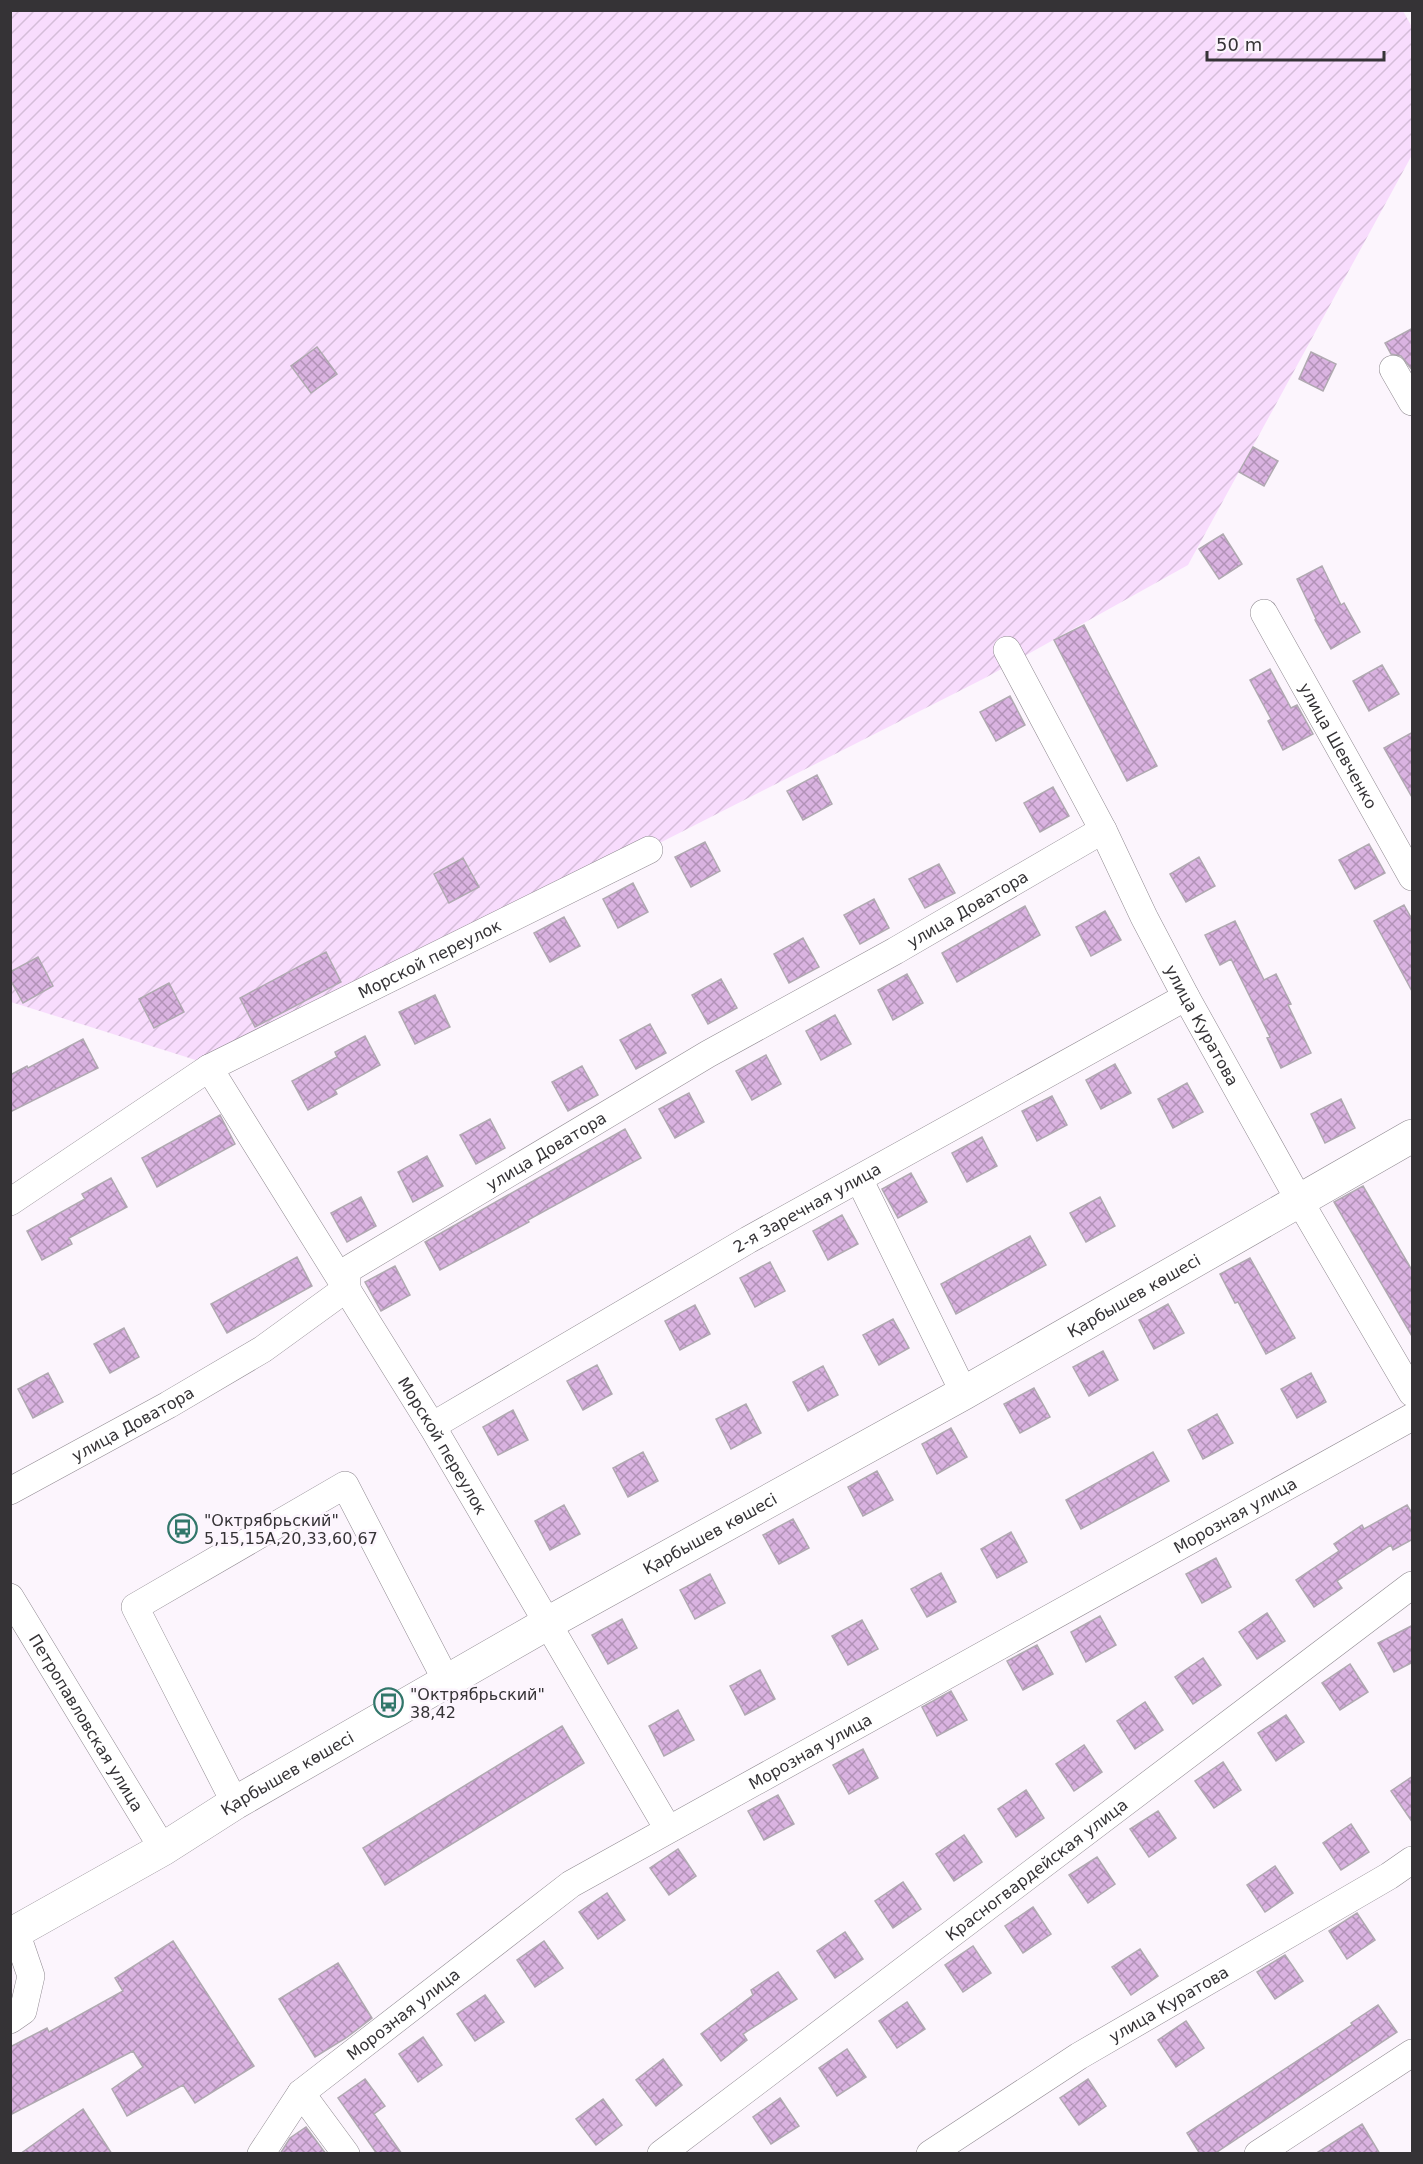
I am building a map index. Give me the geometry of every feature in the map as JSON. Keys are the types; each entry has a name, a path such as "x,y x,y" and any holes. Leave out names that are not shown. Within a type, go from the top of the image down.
{"main road":[{"name":"Қарбышев көшесі","path":"13,1934 548,1623 964,1393 1413,1136"}],"street":[{"path":"1393,369 1413,402"},
{"name":"улица Шевченко","path":"1264,613 1413,877"},
{"name":"улица Куратова","path":"1007,650 1102,830 1144,918 1186,997 1299,1200 1413,1393"},
{"name":"улица Доватора","path":"10,1491 158,1410 263,1349 347,1288 347,1270 708,1054 895,951 1102,830"},
{"name":"Морской переулок","path":"10,1202 209,1068 649,850"},
{"name":"2-я Заречная улица","path":"432,1426 748,1240 1186,997"},
{"name":"Морской переулок","path":"209,1068 432,1426 668,1829"},
{"path":"859,1179 964,1393"},
{"name":"Морозная улица","path":"261,2154 301,2093 571,1884 1413,1417"},
{"path":"235,1803 135,1607 345,1485 447,1682"},
{"name":"Красногвардейская улица","path":"661,2154 1413,1585"},
{"name":"Петропавловская улица","path":"10,1598 162,1849"},
{"name":"улица Куратова","path":"930,2154 1079,2056 1413,1860"},
{"path":"10,2020 23,2011 31,1976 13,1934"},
{"path":"1258,2154 1413,2053"},
{"path":"301,2093 346,2154"}],"shaded area":[{"path":"10,11 1403,11 1412,27 1412,155 1188,565 985,678 218,1067 11,1002"}],"building":[{"path":"1413,328 1413,371 1401,356 1391,354 1385,343"},
{"path":"317,347 337,374 311,393 291,366"},
{"path":"1311,352 1336,364 1323,391 1299,379"},
{"path":"1253,447 1278,461 1264,486 1239,472"},
{"path":"1223,534 1242,564 1219,579 1199,549"},
{"path":"1322,566 1341,605 1344,603 1360,632 1331,649 1297,579"},
{"path":"1084,625 1157,766 1127,781 1054,640"},
{"path":"1382,665 1399,694 1369,711 1353,681"},
{"path":"1270,669 1291,708 1297,705 1313,734 1283,750 1268,721 1271,719 1250,680"},
{"path":"1010,696 1025,725 996,741 980,712"},
{"path":"1413,732 1413,799 1384,748"},
{"path":"817,775 832,804 803,820 787,791"},
{"path":"1053,787 1069,816 1040,832 1024,803"},
{"path":"705,842 720,871 691,887 675,857"},
{"path":"1369,844 1385,873 1355,889 1339,860"},
{"path":"1199,857 1215,886 1186,902 1170,874"},
{"path":"463,858 479,887 449,903 434,874"},
{"path":"939,864 955,893 925,908 909,879"},
{"path":"633,883 648,912 618,928 603,899"},
{"path":"874,899 889,928 860,944 844,915"},
{"path":"1404,905 1413,921 1413,993 1374,921"},
{"path":"1025,906 1040,935 957,982 942,953"},
{"path":"1105,911 1121,940 1091,956 1076,927"},
{"path":"564,917 580,946 550,962 534,933"},
{"path":"1235,921 1264,980 1276,974 1311,1053 1281,1068 1267,1038 1270,1037 1231,959 1220,965 1205,935"},
{"path":"803,938 819,967 789,983 774,954"},
{"path":"326,952 341,982 255,1027 240,998"},
{"path":"38,957 53,986 23,1003 10,979 10,972"},
{"path":"907,974 923,1003 893,1020 878,990"},
{"path":"721,979 737,1008 708,1024 692,995"},
{"path":"169,983 184,1012 154,1028 139,999"},
{"path":"435,995 450,1027 415,1044 399,1012"},
{"path":"835,1015 851,1044 821,1060 806,1031"},
{"path":"650,1024 666,1053 636,1069 620,1040"},
{"path":"365,1036 380,1065 335,1090 337,1094 308,1110 292,1081 337,1057 335,1052"},
{"path":"83,1039 98,1068 10,1112 10,1075"},
{"path":"766,1055 781,1084 752,1100 736,1071"},
{"path":"1115,1064 1131,1093 1101,1109 1086,1080"},
{"path":"582,1066 598,1095 568,1111 552,1082"},
{"path":"1187,1083 1203,1112 1173,1128 1158,1099"},
{"path":"689,1093 704,1122 675,1138 659,1109"},
{"path":"1052,1096 1067,1125 1037,1141 1022,1111"},
{"path":"1341,1099 1355,1128 1325,1143 1311,1114"},
{"path":"220,1115 235,1144 157,1187 142,1158"},
{"path":"490,1119 505,1148 476,1164 460,1135"},
{"path":"625,1129 641,1158 440,1270 425,1242"},
{"path":"982,1137 997,1166 967,1182 952,1153"},
{"path":"427,1156 443,1186 413,1202 398,1172"},
{"path":"911,1173 927,1202 898,1218 882,1189"},
{"path":"111,1178 127,1207 69,1238 72,1244 42,1260 27,1231 85,1199 82,1194"},
{"path":"1363,1186 1413,1272 1413,1338 1334,1202"},
{"path":"361,1197 376,1226 347,1242 331,1213"},
{"path":"1100,1197 1115,1226 1086,1242 1070,1213"},
{"path":"842,1215 858,1244 828,1260 813,1231"},
{"path":"1030,1236 1046,1265 956,1314 941,1284"},
{"path":"297,1257 312,1286 227,1333 211,1304"},
{"path":"1250,1258 1295,1338 1266,1354 1220,1274"},
{"path":"770,1262 785,1291 755,1307 740,1278"},
{"path":"395,1266 410,1295 381,1311 365,1282"},
{"path":"1168,1304 1184,1333 1154,1349 1139,1320"},
{"path":"695,1305 710,1334 680,1350 665,1321"},
{"path":"893,1319 909,1348 879,1365 863,1335"},
{"path":"124,1328 139,1357 110,1373 94,1344"},
{"path":"1103,1351 1118,1380 1089,1396 1073,1367"},
{"path":"597,1365 612,1394 583,1410 567,1381"},
{"path":"823,1366 838,1395 808,1411 793,1382"},
{"path":"48,1373 63,1402 33,1418 18,1389"},
{"path":"1311,1373 1326,1402 1297,1418 1281,1389"},
{"path":"1034,1388 1050,1417 1020,1433 1004,1404"},
{"path":"746,1404 761,1433 731,1449 716,1419"},
{"path":"513,1410 528,1440 498,1455 483,1427"},
{"path":"1217,1414 1233,1443 1203,1459 1188,1430"},
{"path":"951,1428 967,1457 937,1474 922,1444"},
{"path":"643,1452 658,1481 628,1497 613,1468"},
{"path":"1153,1452 1169,1481 1081,1529 1066,1500"},
{"path":"877,1471 893,1500 863,1516 848,1487"},
{"path":"564,1505 580,1534 550,1550 535,1521"},
{"path":"1407,1505 1413,1515 1413,1539 1393,1550 1391,1545 1337,1581 1342,1588 1314,1607 1296,1580 1339,1551 1334,1544 1362,1525 1364,1529"},
{"path":"793,1519 809,1548 779,1564 763,1535"},
{"path":"1011,1532 1027,1562 997,1578 981,1549"},
{"path":"1216,1558 1231,1587 1202,1603 1186,1574"},
{"path":"941,1573 956,1602 927,1617 911,1589"},
{"path":"710,1574 725,1603 695,1619 680,1590"},
{"path":"1267,1613 1285,1641 1257,1659 1239,1632"},
{"path":"1100,1616 1116,1645 1086,1662 1071,1632"},
{"path":"622,1619 637,1648 608,1664 592,1635"},
{"path":"862,1620 878,1649 848,1665 832,1636"},
{"path":"1413,1625 1413,1662 1394,1672 1378,1643"},
{"path":"1037,1645 1053,1674 1023,1690 1007,1661"},
{"path":"1203,1658 1221,1685 1193,1704 1175,1677"},
{"path":"1350,1664 1368,1692 1340,1710 1322,1683"},
{"path":"760,1670 775,1699 745,1715 730,1686"},
{"path":"951,1691 967,1720 937,1736 922,1707"},
{"path":"1145,1702 1163,1730 1135,1749 1117,1721"},
{"path":"678,1710 694,1740 664,1756 649,1726"},
{"path":"1286,1715 1304,1742 1276,1761 1258,1733"},
{"path":"562,1726 584,1763 385,1885 363,1848"},
{"path":"1084,1745 1102,1772 1074,1791 1056,1764"},
{"path":"863,1749 878,1778 849,1794 833,1765"},
{"path":"1223,1762 1241,1790 1214,1808 1195,1781"},
{"path":"1413,1776 1413,1823 1391,1791"},
{"path":"1026,1790 1044,1818 1016,1837 998,1809"},
{"path":"778,1795 794,1824 764,1840 748,1811"},
{"path":"1158,1811 1176,1838 1149,1857 1130,1829"},
{"path":"1351,1824 1369,1852 1341,1870 1323,1843"},
{"path":"964,1835 982,1862 954,1881 936,1854"},
{"path":"678,1849 696,1876 669,1895 650,1868"},
{"path":"1097,1857 1115,1884 1088,1903 1069,1875"},
{"path":"1275,1866 1293,1893 1265,1912 1247,1885"},
{"path":"903,1882 921,1909 893,1928 875,1901"},
{"path":"607,1893 625,1920 598,1939 579,1912"},
{"path":"1033,1907 1051,1934 1023,1953 1005,1926"},
{"path":"1357,1913 1375,1940 1347,1959 1329,1931"},
{"path":"845,1932 863,1959 835,1978 817,1951"},
{"path":"173,1941 254,2066 195,2103 183,2085 127,2116 112,2089 143,2067 133,2051 10,2115 10,2047 47,2028 49,2032 123,1991 115,1978"},
{"path":"544,1941 563,1968 535,1987 517,1960"},
{"path":"973,1946 991,1973 963,1992 945,1965"},
{"path":"1140,1949 1158,1976 1131,1995 1112,1967"},
{"path":"1285,1955 1303,1981 1275,1999 1257,1972"},
{"path":"338,1963 372,2018 346,2038 315,2057 279,1999"},
{"path":"778,1972 797,1999 743,2034 747,2040 721,2061 701,2034 753,1995 751,1990"},
{"path":"485,1995 504,2022 475,2041 457,2014"},
{"path":"907,2002 925,2029 897,2048 879,2021"},
{"path":"1378,2005 1397,2032 1214,2154 1200,2154 1187,2133 1352,2025 1351,2023"},
{"path":"1186,2021 1204,2048 1176,2067 1158,2040"},
{"path":"423,2037 442,2065 418,2082 399,2054"},
{"path":"847,2049 866,2077 837,2096 819,2068"},
{"path":"663,2059 682,2085 656,2106 636,2080"},
{"path":"365,2079 385,2106 374,2114 402,2154 377,2154 338,2098"},
{"path":"1088,2079 1106,2106 1079,2125 1060,2098"},
{"path":"780,2098 799,2126 771,2144 753,2117"},
{"path":"603,2099 622,2125 596,2145 576,2119"},
{"path":"83,2109 112,2154 20,2154"},
{"path":"1362,2124 1380,2154 1315,2154"},
{"path":"306,2127 326,2154 280,2154 290,2138"}],"place":[{"name":"\"Октрябрьский\" 5,15,15А,20,33,60,67","path":"183,1529"},
{"name":"\"Октрябрьский\" 38,42","path":"389,1703"}]}
